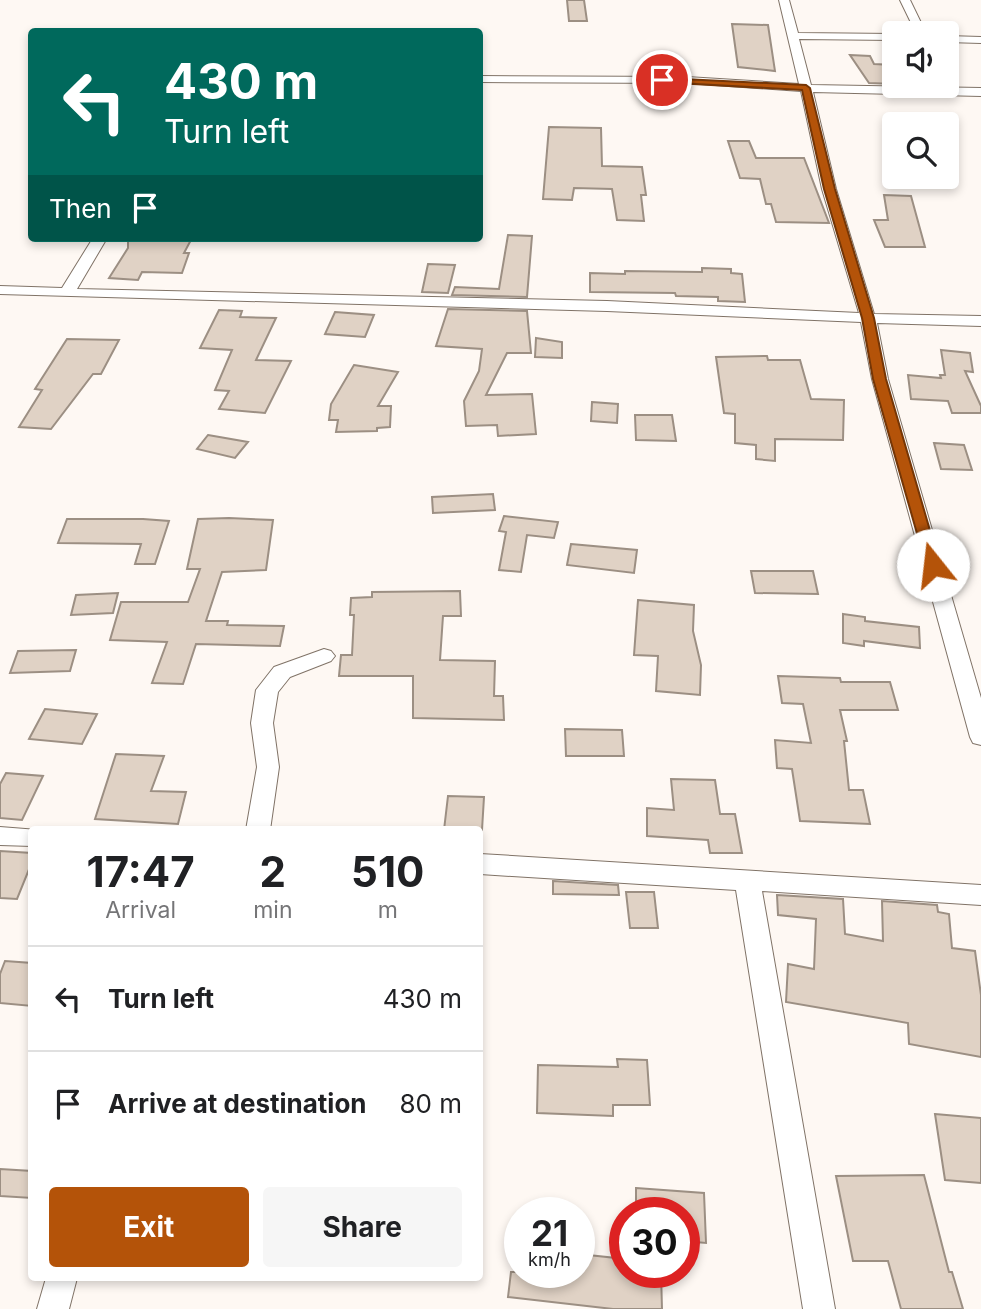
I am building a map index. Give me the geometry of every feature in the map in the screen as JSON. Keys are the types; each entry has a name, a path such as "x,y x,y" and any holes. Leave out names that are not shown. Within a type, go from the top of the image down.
{"street":[{"path":"784,0 830,189 868,318 880,379 981,737"},
{"path":"905,0 915,21"},
{"path":"793,36 882,37"},
{"path":"959,39 981,40"},
{"path":"483,79 687,80 806,88 981,92"},
{"path":"68,293 98,242"},
{"path":"0,290 607,306 981,321"},
{"path":"259,826 268,767 262,723 267,690 282,672 324,656"},
{"path":"0,835 28,837"},
{"path":"483,864 981,895"},
{"path":"747,879 818,1309"},
{"path":"53,1309 61,1281"}],"building":[{"path":"567,0 584,0 587,21 569,21"},
{"path":"732,24 768,25 775,71 738,67"},
{"path":"850,55 870,56 874,64 882,64 882,84 869,83"},
{"path":"549,127 601,128 602,166 642,167 646,195 641,195 644,221 617,220 612,189 574,188 572,200 543,199"},
{"path":"728,141 749,141 756,158 804,158 829,223 776,222 771,204 766,204 760,179 740,178"},
{"path":"884,195 911,196 925,247 885,247 874,220 888,220"},
{"path":"508,235 532,236 527,297 452,295 455,287 499,289"},
{"path":"128,242 190,242 184,253 189,253 182,273 142,272 138,280 109,278 128,248"},
{"path":"428,264 455,265 448,293 422,292"},
{"path":"702,268 731,269 731,273 742,274 745,302 718,301 718,297 676,296 675,293 590,292 590,273 702,272"},
{"path":"448,309 527,311 531,353 507,353 486,395 532,394 536,434 498,436 497,425 466,426 464,401 479,371 482,349 436,346"},
{"path":"219,310 242,311 240,317 276,318 256,360 291,361 265,413 219,409 229,391 215,390 232,350 200,348"},
{"path":"335,312 374,315 365,337 325,334"},
{"path":"536,338 562,342 562,358 535,357"},
{"path":"67,339 119,340 101,374 93,374 51,429 19,427 42,390 35,389"},
{"path":"941,350 970,353 973,372 965,371 981,406 981,413 952,413 948,401 911,399 908,375 941,378 940,375 945,375"},
{"path":"767,356 768,360 800,360 811,399 844,400 843,440 775,439 775,461 756,459 756,445 735,443 735,414 724,413 716,357"},
{"path":"354,365 398,372 378,406 391,406 390,427 377,428 377,431 336,432 338,420 329,420 331,404"},
{"path":"592,402 618,404 617,423 591,421"},
{"path":"635,415 672,415 676,441 636,440"},
{"path":"208,435 248,442 235,458 197,449"},
{"path":"934,443 964,445 972,470 941,469"},
{"path":"493,494 495,510 433,513 432,497"},
{"path":"504,516 558,522 554,538 527,535 521,572 499,570 506,532 499,531"},
{"path":"67,519 169,521 155,564 135,564 141,544 58,543"},
{"path":"198,519 273,520 266,570 222,572 206,621 228,621 227,625 284,626 280,646 196,644 183,684 152,683 167,642 110,640 121,602 188,602 200,569 187,569"},
{"path":"571,544 637,550 634,573 567,565"},
{"path":"751,571 813,571 818,594 755,593"},
{"path":"460,591 461,616 443,616 440,660 495,661 494,696 503,696 504,720 413,718 413,676 339,676 341,655 352,655 354,615 350,615 351,598 372,597 372,592"},
{"path":"118,593 113,613 71,615 76,595"},
{"path":"638,600 694,605 693,631 701,665 700,695 656,691 658,656 634,655"},
{"path":"843,614 865,617 865,621 919,627 920,648 864,641 864,646 843,643"},
{"path":"76,650 70,671 10,673 18,651"},
{"path":"778,676 840,678 841,682 890,682 898,710 840,710 847,741 844,741 849,790 863,790 870,824 800,821 792,769 777,768 775,740 811,743 803,704 782,703"},
{"path":"45,709 97,714 82,744 29,739"},
{"path":"565,729 622,730 624,756 566,756"},
{"path":"116,754 164,756 151,791 186,792 178,824 95,819"},
{"path":"6,773 43,776 22,820 0,818 0,784"},
{"path":"671,779 715,780 720,814 735,814 742,853 710,853 708,840 647,836 647,808 674,810"},
{"path":"448,796 484,797 482,826 444,826"},
{"path":"0,851 28,853 28,872 17,899 0,898"},
{"path":"553,881 618,885 619,895 553,894"},
{"path":"626,892 654,892 658,928 630,928"},
{"path":"777,895 843,899 845,934 883,941 882,901 937,905 938,912 949,914 952,948 975,951 981,995 981,1057 909,1044 908,1023 786,1002 788,964 814,969 816,919 778,915"},
{"path":"5,961 28,963 28,1006 0,1003 0,974"},
{"path":"617,1059 647,1060 650,1105 613,1105 613,1116 537,1113 538,1065 618,1067"},
{"path":"935,1114 981,1118 981,1183 945,1180"},
{"path":"0,1169 28,1171 28,1198 0,1196"},
{"path":"924,1175 949,1272 952,1272 963,1309 901,1309 888,1261 853,1261 836,1176"},
{"path":"636,1188 704,1193 706,1243 700,1242 700,1197 636,1197"},
{"path":"595,1256 609,1257 609,1288 661,1288 662,1309 613,1309 508,1297 509,1288 595,1288"}],"route":[{"path":"662,80 806,88 830,189 868,318 880,379 933,565"}]}
